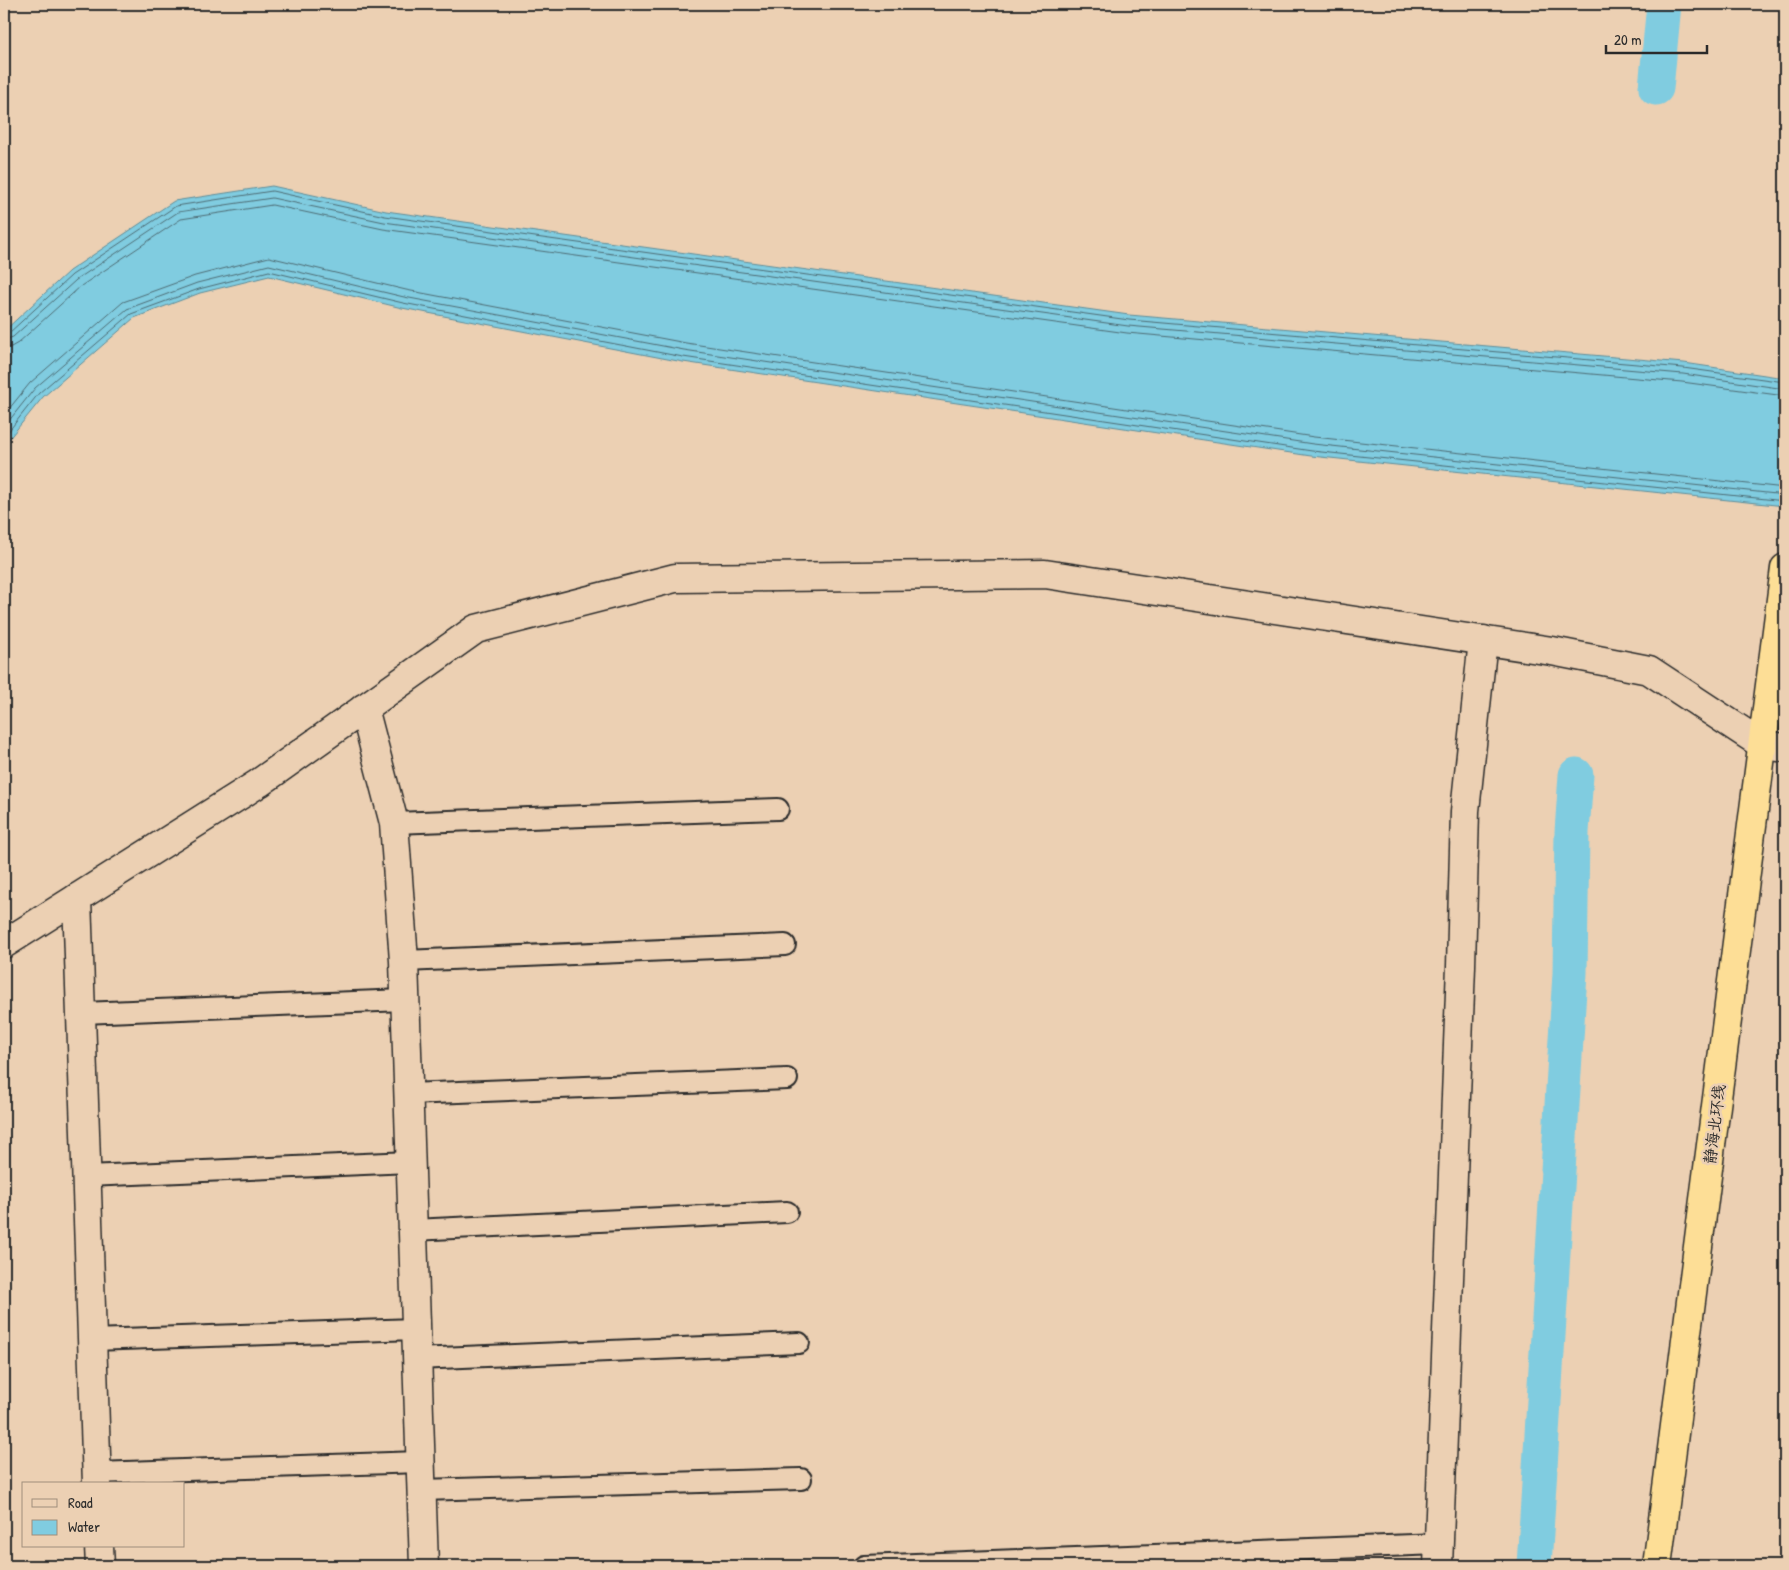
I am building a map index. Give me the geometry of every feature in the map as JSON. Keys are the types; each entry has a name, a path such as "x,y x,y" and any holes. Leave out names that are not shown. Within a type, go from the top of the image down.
{"highway":[{"name":"静海北环线","path":"1657,1566 1774,746 1771,682 1785,568"}],"street":[{"path":"4,944 259,783 476,629 675,578 1045,574 1482,640 1552,651 1649,670 1774,746"},
{"path":"1439,1555 1465,811 1482,640"},
{"path":"364,708 394,823 404,961 424,1566"},
{"path":"77,898 97,1478"},
{"path":"99,1548 100,1566"}],"lane":[{"path":"394,823 778,809"},
{"path":"404,961 785,945"},
{"path":"82,1013 404,1000"},
{"path":"408,1094 787,1079"},
{"path":"87,1176 410,1162"},
{"path":"412,1230 787,1212"},
{"path":"92,1340 416,1329"},
{"path":"416,1359 799,1343"},
{"path":"97,1478 420,1462"},
{"path":"421,1490 801,1479"},
{"path":"864,1566 1439,1555"}],"water":[{"path":"272,186 386,211 1129,315 1684,363 1785,378 1785,506 1311,456 683,362 402,308 269,276 200,293 134,318 43,397 4,445 4,331 69,271 174,201"}],"waterway":[{"path":"1656,88 1664,4"},
{"path":"1534,1566 1570,973 1572,832 1576,775"}]}
